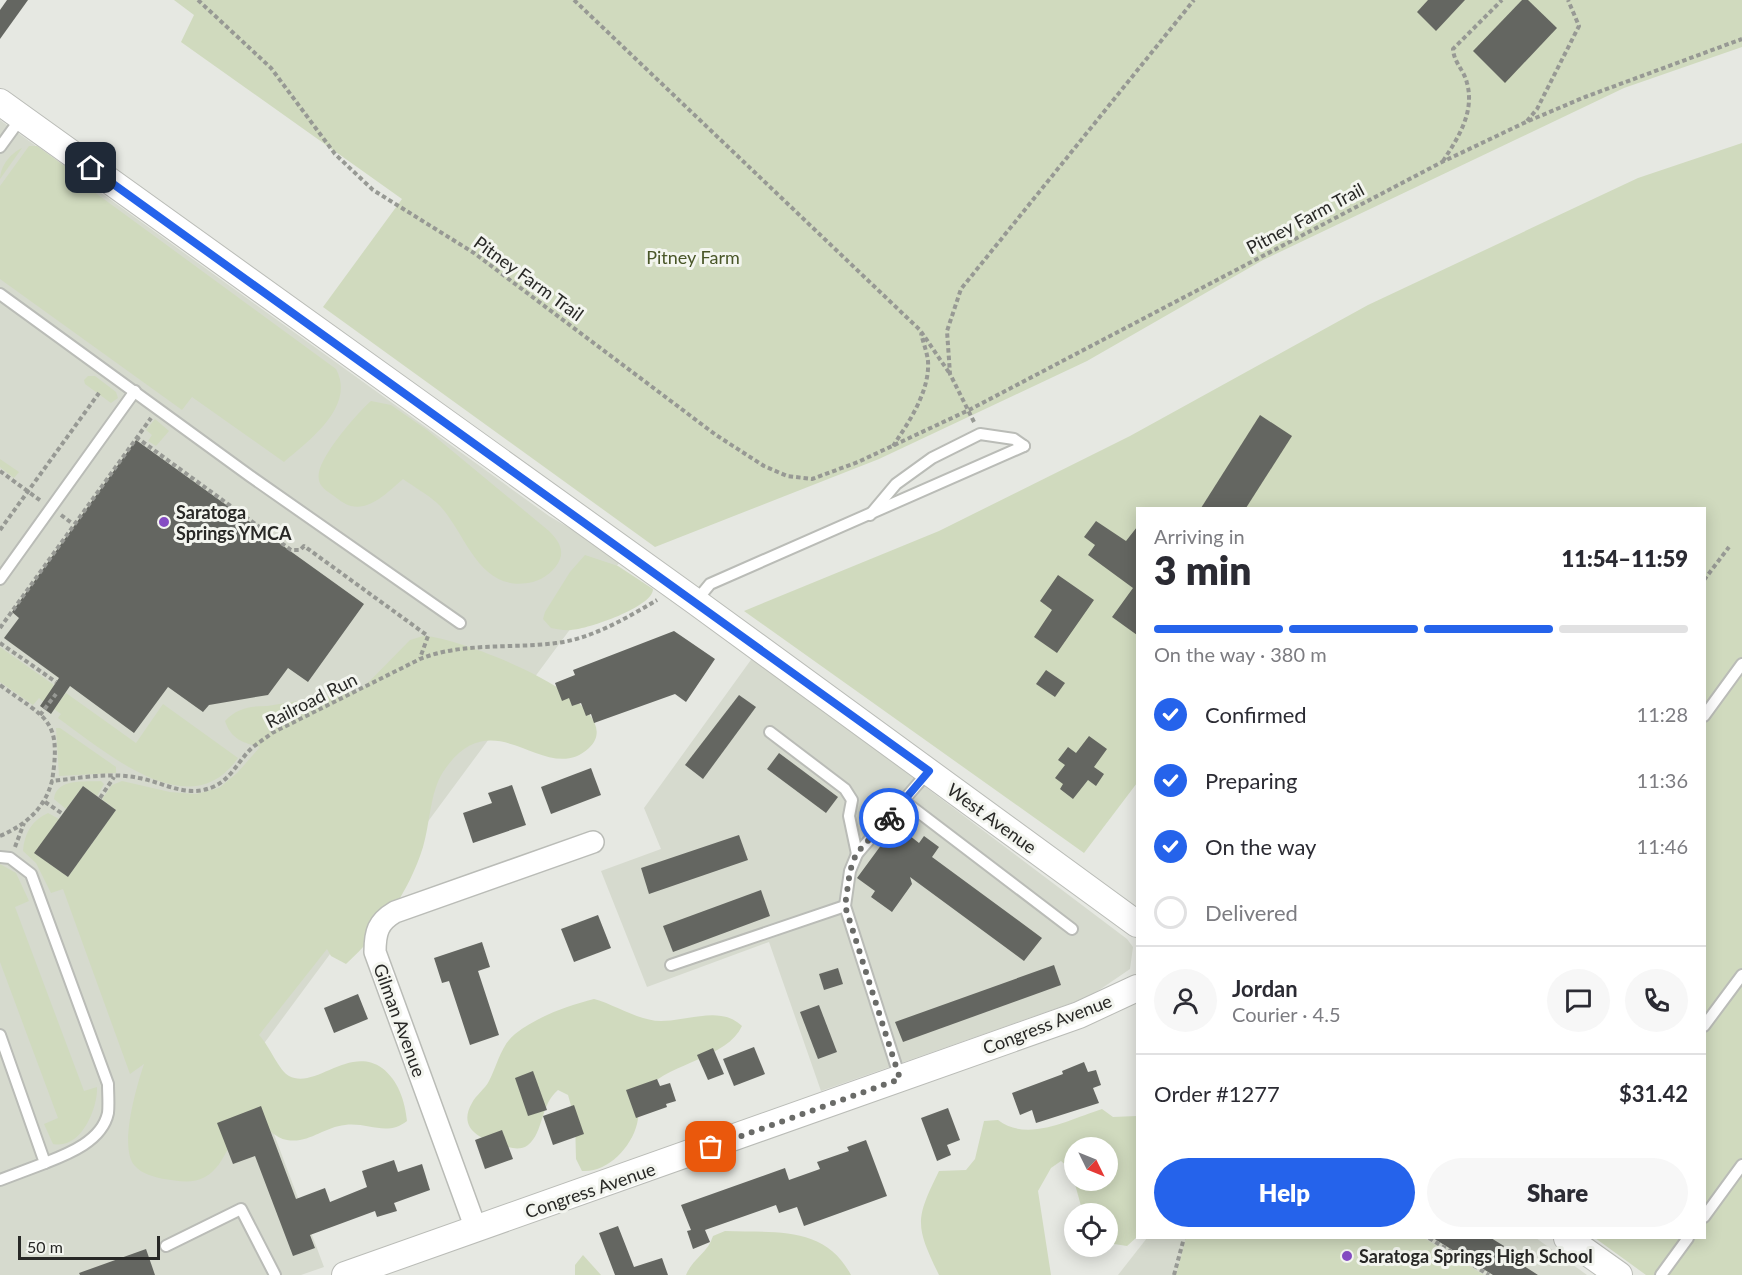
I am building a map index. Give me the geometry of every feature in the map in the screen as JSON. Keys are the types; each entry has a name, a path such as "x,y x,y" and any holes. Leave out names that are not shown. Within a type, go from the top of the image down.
{"street":[{"name":"West Avenue","path":"0,102 696,602 1136,923"},
{"name":"Gilman Avenue","path":"477,1229 375,951 375,934 382,920 395,912 593,842"},
{"name":"Congress Avenue","path":"345,1275 1079,1015 1136,988"},
{"path":"1568,1239 1619,1275"}],"lane":[{"path":"0,147 22,117"},
{"path":"0,294 250,476 460,623"},
{"path":"0,579 135,391"},
{"path":"696,602 710,585 870,516 1024,446 1014,439 980,434 932,458 896,484 870,516"},
{"path":"1706,713 1742,664"},
{"path":"770,732 845,789 852,800 849,816 856,854"},
{"path":"900,1079 845,906 850,871 856,854 929,771"},
{"path":"904,801 1072,928"},
{"path":"0,856 10,858 31,874 108,1084 107,1115 92,1138 73,1152 0,1180"},
{"path":"671,965 845,906"},
{"path":"1706,1023 1742,975"},
{"path":"0,1035 45,1163"},
{"path":"1706,1213 1742,1165"},
{"path":"166,1246 241,1209 275,1275"},
{"path":"1661,1275 1688,1239"}],"path":[{"name":"Pitney Farm Trail","path":"198,0 271,68 335,154 366,184 474,253 716,435 764,466 787,476 812,479 858,462 969,410 1442,162 1526,122 1585,97 1742,39"},
{"path":"574,0 921,330 950,374 980,434"},
{"path":"950,374 947,331 961,289 1194,0"},
{"path":"1442,162 1461,133 1470,103 1467,81 1454,59 1454,49 1502,0"},
{"path":"1526,122 1537,109 1578,26 1568,0"},
{"path":"893,446 909,422 922,393 928,361 921,330"},
{"path":"0,530 99,393"},
{"path":"0,628 153,416"},
{"path":"136,437 291,550 300,550 304,546 428,636 420,659"},
{"path":"0,471 43,503"},
{"path":"60,515 73,524"},
{"path":"1706,577 1729,547"},
{"name":"Railroad Run","path":"52,781 115,777 140,778 177,790 194,791 216,786 234,771 252,747 272,733 433,653 471,648 558,643 594,632 632,615 663,593"},
{"path":"0,643 56,682"},
{"path":"0,685 51,724 55,738 56,758 45,802 25,822 0,836"},
{"path":"40,715 56,694"},
{"path":"100,798 115,777"},
{"path":"45,802 63,814"},
{"path":"1173,1275 1184,1239"},
{"path":"1431,1239 1489,1275"}],"shaded area":[{"path":"0,120 549,516 622,559 248,1065 324,1267 301,1275 0,1275"},
{"path":"753,657 1127,939 1133,947 1130,969 1089,997 821,1091 769,942 647,987 601,871 661,849 644,808"},
{"name":"Saratoga Springs High School","path":"1146,1239 1537,1239 1587,1275 1118,1275"}],"green space":[{"name":"Pitney Farm","path":"174,0 1742,0 1742,47 1624,88 1263,260 1087,361 879,459 655,547 323,307 402,199 181,42 194,15"},
{"path":"1742,143 1742,1275 1646,1275 1596,1239 1706,1239 1706,507 1136,507 1136,784 1084,853 744,611 939,531 1130,436 1368,305 1638,178"},
{"path":"29,146 37,146 73,172 71,175 336,369 341,383 340,396 335,409 317,433 284,462 192,397 182,410 0,279 0,186"},
{"path":"22,148 0,179 7,160"},
{"path":"88,376 95,376 116,392 118,398 111,403 85,384 84,380"},
{"path":"371,401 391,405 427,430 549,531 557,540 561,551 560,559 553,570 533,582 514,583 498,579 475,558 437,503 403,479 373,503 358,507 346,504 325,490 319,479 322,464 341,434"},
{"path":"155,419 169,431 156,446 148,441 152,435 146,430"},
{"path":"0,459 19,472 14,478 0,467"},
{"path":"585,555 618,566 653,589 650,596 632,610 591,626 569,630 551,628 543,619 545,612 570,572"},
{"path":"423,636 469,647 502,659 535,675 565,693 587,711 597,730 589,748 572,758 555,758 500,741 481,742 462,751 443,772 439,780 417,864 401,896 382,925 346,964 331,956 327,949 259,1035 285,1073 299,1079 357,1062 370,1062 382,1068 400,1092 407,1121 400,1126 385,1129 353,1125 337,1126 309,1138 295,1141 278,1137 252,1116 239,1130 213,1172 205,1177 195,1181 180,1181 145,1173 135,1166 130,1157 128,1145 130,1116 144,1064 130,1074 63,889 51,893 36,863 23,851 27,833 37,819 48,813 59,819 35,853 68,877 116,810 102,799 112,785 122,781 170,792 196,794 219,788 237,773 260,747 243,742 234,736 225,721 230,717 249,707 360,691 410,640"},
{"path":"0,647 54,685 52,688 55,691 45,703 39,698 33,705 0,682"},
{"path":"66,693 136,743 163,704 238,758 218,778 196,786 172,785 148,777 123,764 58,718 61,714 54,709"},
{"path":"56,728 60,728 116,767 116,773 59,776"},
{"path":"101,781 104,784 97,796 83,786 66,809 54,799 60,787 66,784"},
{"path":"0,864 16,873 29,901 15,907 84,1091 97,1087 97,1096 86,1126 72,1141 63,1144 53,1144 44,1124 58,1118 0,962"},
{"path":"594,999 636,1016 653,1020 714,1015 724,1016 742,1026 735,1037 724,1046 658,1079 644,1091 637,1124 629,1142 617,1157 600,1168 582,1171 576,1159 575,1120 568,1095 558,1090 548,1103 533,1140 525,1147 513,1148 477,1135 469,1125 468,1111 489,1081 510,1039 543,1017 563,1008"},
{"path":"1102,1109 1113,1117 1136,1116 1136,1238 1127,1246 1118,1245 1118,1203 1080,1203 1077,1191 1118,1191 1118,1137 1064,1137 1064,1164 1061,1161 1051,1168 1038,1191 1051,1275 939,1275 926,1245 921,1223 922,1212 939,1171 966,1170 975,1159 984,1121 998,1120 1010,1127 1022,1129 1049,1127"},
{"path":"725,1231 780,1233 813,1240 827,1247 840,1259 851,1275 686,1275 708,1247 713,1236"},
{"name":"Saratoga Springs High School","path":"1186,1239 1426,1239 1484,1275 1176,1275"},
{"path":"583,1255 601,1275 575,1275 575,1265"}],"building":[{"path":"7,0 28,0 0,39 0,10"},
{"path":"1428,0 1465,0 1436,31 1417,12"},
{"path":"1522,0 1528,0 1557,28 1505,83 1473,51"},
{"path":"1260,415 1292,436 1247,507 1202,507"},
{"name":"Saratoga Springs YMCA","path":"136,440 364,604 308,682 288,668 268,695 209,705 203,712 168,687 134,733 70,686 51,714 40,706 59,678 4,638 19,618 12,612"},
{"path":"1096,521 1126,541 1136,528 1136,634 1112,617 1133,588 1088,555 1095,545 1084,537"},
{"path":"1058,575 1094,600 1057,653 1034,637 1052,610 1040,601"},
{"path":"674,631 715,659 686,702 675,694 594,723 591,714 586,716 581,703 572,706 569,698 562,701 555,683 575,675 573,670"},
{"path":"1046,670 1065,683 1055,697 1036,684"},
{"path":"739,695 756,707 703,779 685,765"},
{"path":"1089,736 1107,749 1094,767 1104,774 1096,786 1088,780 1073,799 1060,789 1063,784 1055,778 1065,765 1058,760 1068,747 1076,753"},
{"path":"779,753 838,797 826,813 767,769"},
{"path":"591,768 601,795 551,814 541,787"},
{"path":"512,785 526,825 473,843 463,813 492,803 488,793"},
{"path":"83,786 116,810 68,877 34,853"},
{"path":"905,832 919,843 924,836 939,847 932,857 1042,938 1024,961 910,877 912,884 892,912 871,897 875,891 857,878 890,833 899,840"},
{"path":"739,835 748,860 649,894 641,868"},
{"path":"761,890 770,916 673,952 663,926"},
{"path":"598,915 611,948 574,962 561,929"},
{"path":"482,942 490,967 478,971 499,1035 470,1045 449,981 442,983 434,958"},
{"path":"1054,965 1061,985 903,1042 895,1022"},
{"path":"838,968 843,984 824,990 819,974"},
{"path":"358,994 368,1019 334,1033 324,1008"},
{"path":"819,1005 837,1052 818,1059 800,1012"},
{"path":"754,1047 765,1074 734,1086 723,1059"},
{"path":"713,1048 724,1074 708,1080 697,1055"},
{"path":"1084,1062 1088,1072 1096,1070 1101,1085 1093,1088 1099,1103 1036,1123 1032,1110 1020,1115 1012,1093 1063,1074 1062,1071"},
{"path":"533,1071 547,1110 528,1116 515,1078"},
{"path":"657,1079 660,1086 670,1083 676,1101 666,1104 667,1107 636,1118 626,1090"},
{"path":"574,1105 584,1134 553,1145 543,1116"},
{"path":"261,1106 296,1199 325,1188 330,1202 367,1187 362,1171 394,1160 398,1172 422,1164 430,1190 394,1203 397,1211 377,1217 375,1211 310,1235 315,1248 293,1256 255,1156 233,1164 217,1123"},
{"path":"948,1108 960,1140 947,1145 951,1155 937,1161 921,1118"},
{"path":"502,1130 513,1159 485,1169 475,1140"},
{"path":"866,1140 887,1196 804,1226 797,1207 779,1213 776,1205 705,1230 710,1242 693,1249 687,1231 691,1230 681,1205 785,1168 789,1180 820,1169 817,1162 849,1151 847,1147"},
{"path":"618,1226 634,1267 662,1258 668,1275 615,1275 599,1233"},
{"path":"1435,1239 1493,1239 1504,1246 1501,1251 1538,1275 1493,1275"},
{"path":"146,1249 155,1275 80,1275 79,1273"}],"way so far":[{"path":"711,1147 900,1079 845,906 845,894 856,854 889,818"}],"place":[{"name":"Saratoga Springs YMCA","path":"164,522"},
{"name":"Saratoga Springs High School","path":"1347,1256"}],"route":[{"path":"91,168 929,771 889,818"}]}
